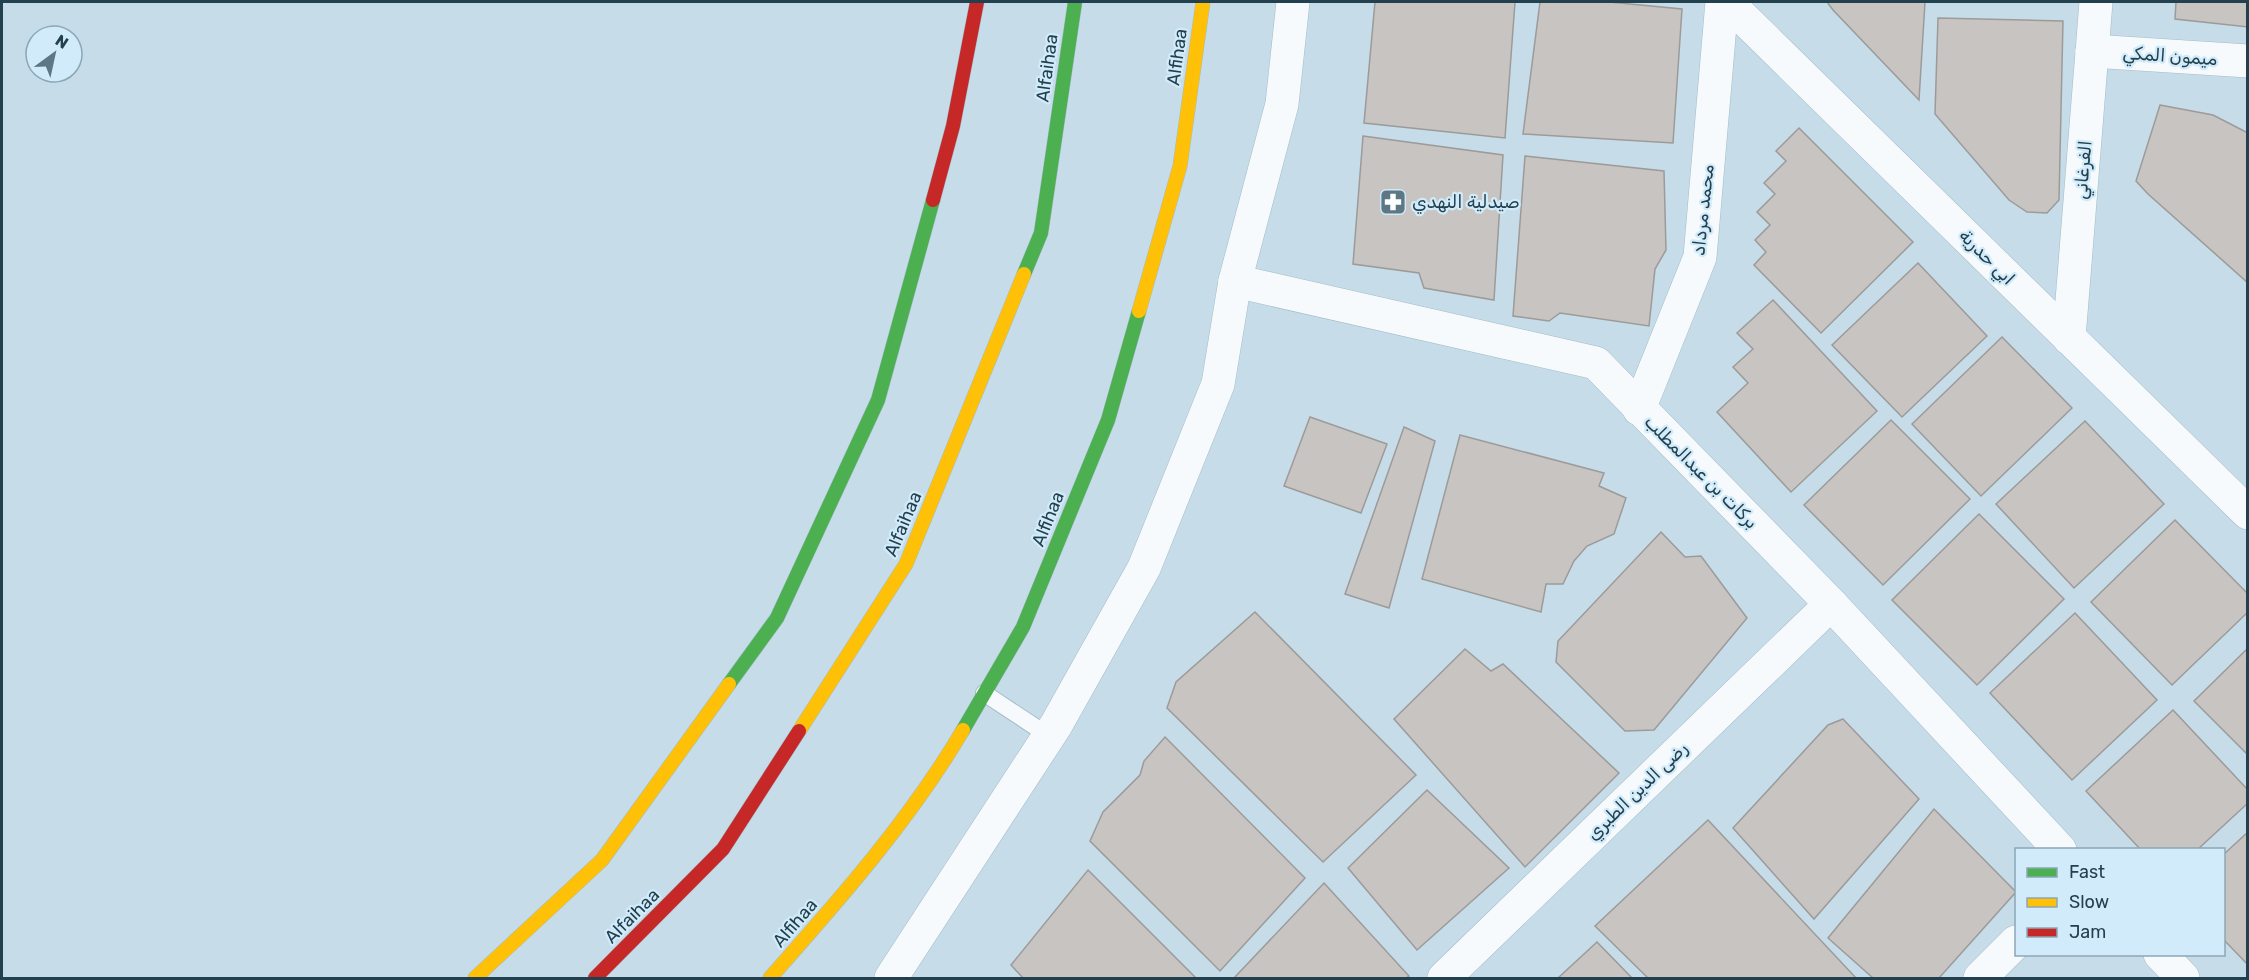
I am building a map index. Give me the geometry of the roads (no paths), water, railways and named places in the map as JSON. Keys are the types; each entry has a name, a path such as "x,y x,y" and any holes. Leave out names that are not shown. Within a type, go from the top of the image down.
{"street":[{"path":"475,978 602,860 777,618 878,400 952,126 976,2"},
{"name":"Alfaihaa","path":"595,978 723,849 906,564 1041,233 1075,2"},
{"name":"Alfihaa","path":"770,978 836,903 934,777 1023,627 1108,420 1180,166 1203,2"},
{"path":"891,978 1049,736 1144,568 1218,384 1235,281 1282,104 1293,2"},
{"name":"محمد مرداد","path":"1639,409 1700,257 1722,2"},
{"name":"ابي حدرية","path":"1727,2 2247,513"},
{"name":"الفرغاني","path":"2069,338 2096,2"},
{"name":"ميمون المكي","path":"2092,51 2247,61"},
{"name":"بركات بن عبدالمطلب","path":"1235,281 1596,363 1830,604 2060,848"},
{"name":"رضى الدين الطبري","path":"1444,978 1830,604"},
{"path":"1980,978 2015,943"},
{"path":"2162,956 2183,978"}],"lane":[{"path":"984,693 1049,736"}],"place":[{"name":"صيدلية النهدي","path":"1393,202"}]}
